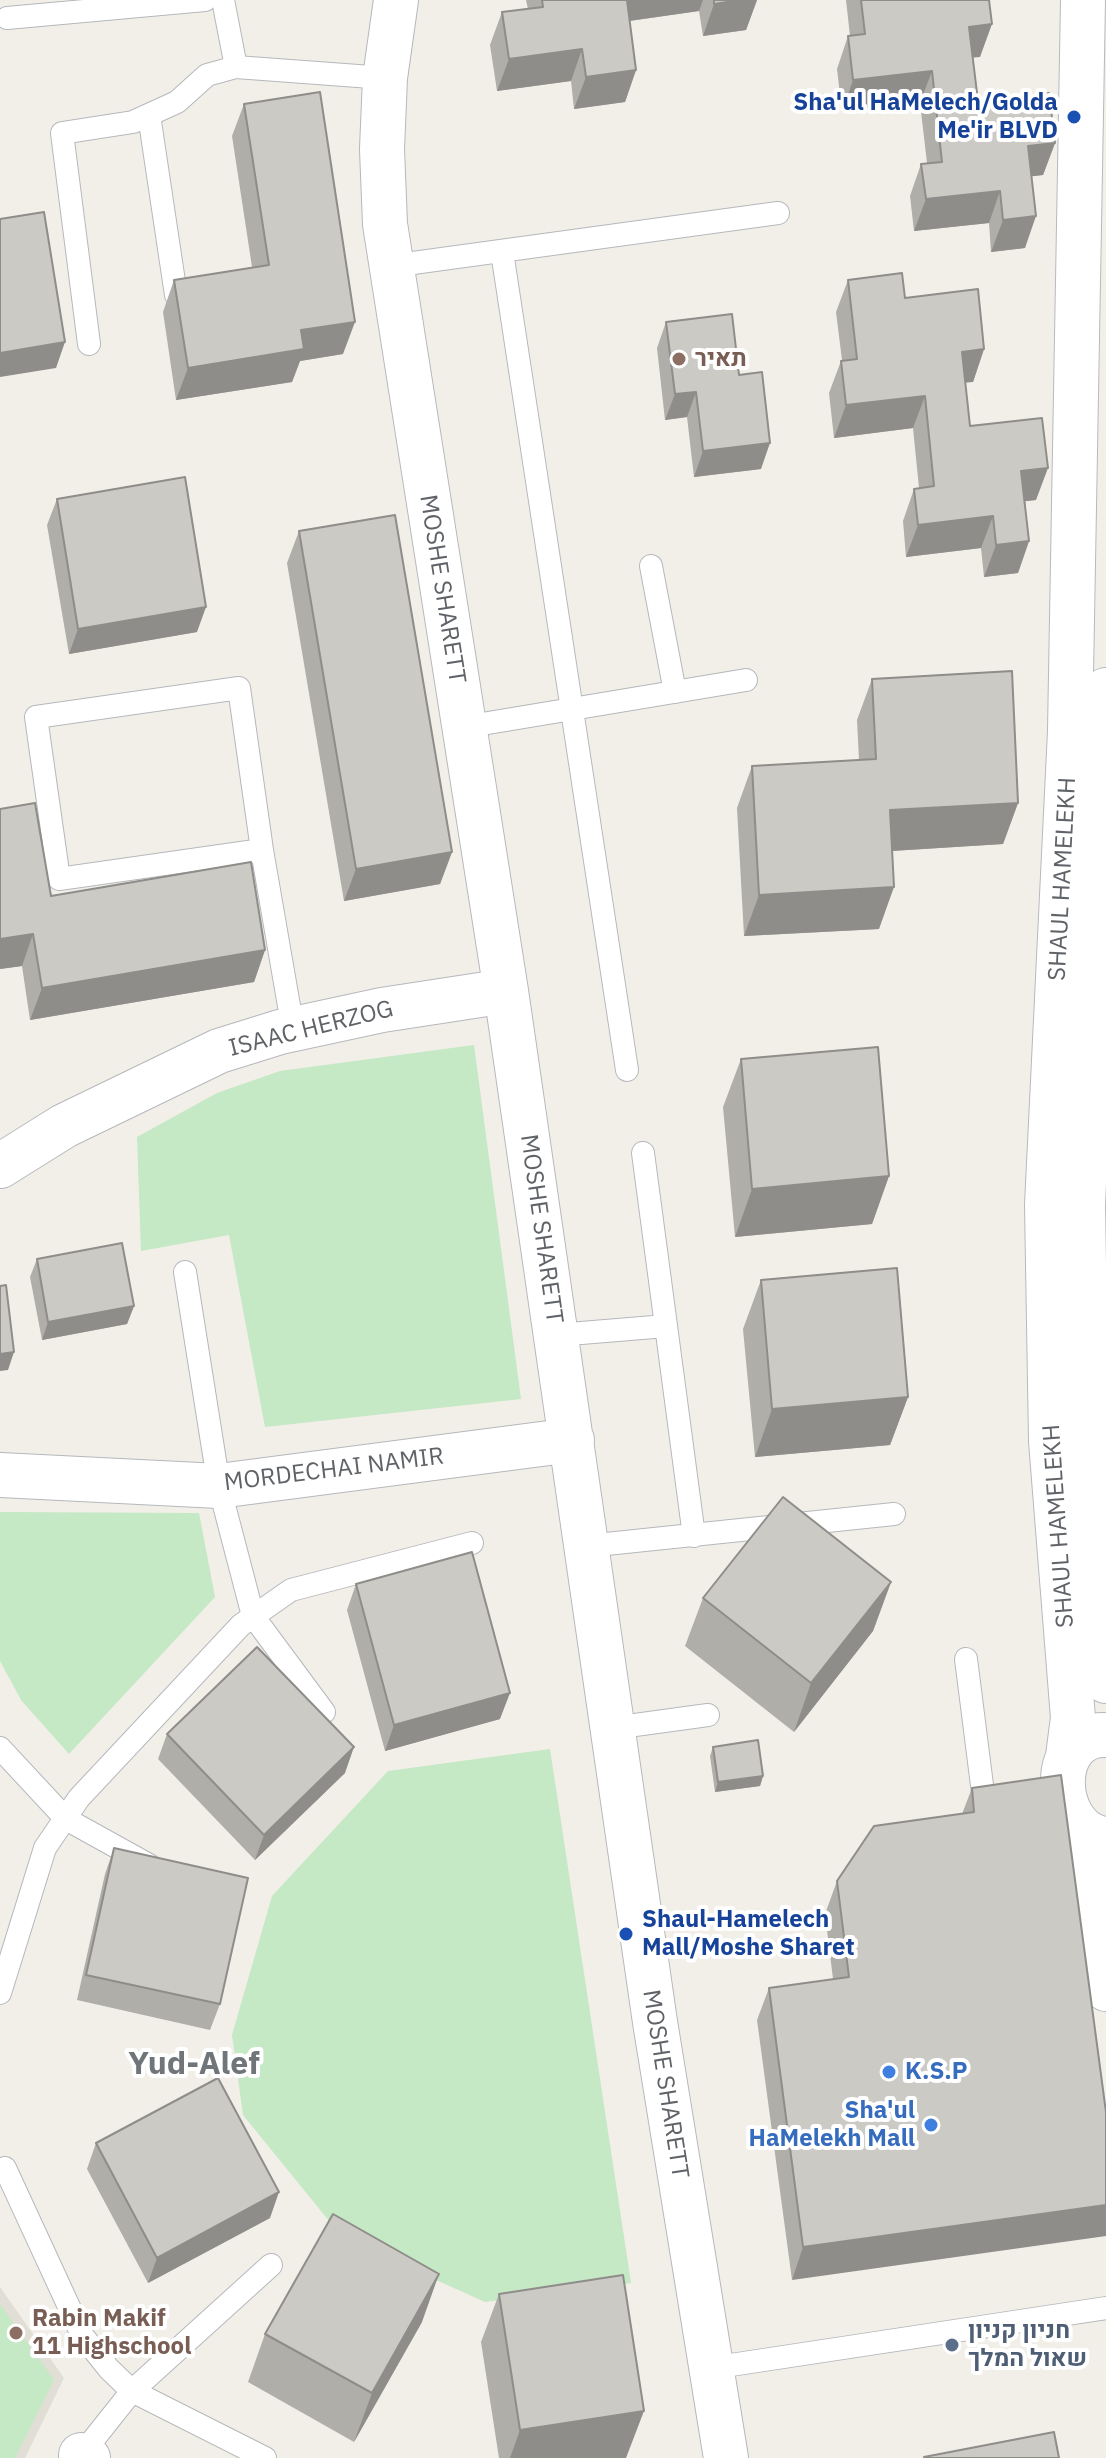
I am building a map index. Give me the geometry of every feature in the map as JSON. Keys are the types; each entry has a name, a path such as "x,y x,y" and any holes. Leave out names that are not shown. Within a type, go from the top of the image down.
{"street":[{"name":"MOSHE SHARETT","path":"396,0 385,78 382,149 385,224 506,991 655,2022 726,2458"},
{"name":"SHAUL HAMELEKH","path":"1079,8 1070,731 1047,1205 1051,1441 1073,1718 1072,1800 1106,1989"},
{"name":"SHAUL HAMELEKH","path":"1106,690 1083,1205 1087,1446 1106,1681"},
{"name":"ISAAC HERZOG","path":"0,1166 64,1126 219,1051 293,1029 382,1010 506,991"},
{"name":"MORDECHAI NAMIR","path":"0,1475 219,1486 572,1440"},
{"path":"1072,1800 1071,1750 1087,1738 1106,1735"}],"lane":[{"path":"7,18 205,0"},
{"path":"223,0 236,67"},
{"path":"89,344 62,133 133,122 177,102 207,75 236,67 385,78"},
{"path":"149,115 176,295"},
{"path":"391,266 778,213"},
{"path":"502,252 627,1070"},
{"path":"651,566 675,692"},
{"path":"464,727 746,680"},
{"path":"262,850 59,879 36,717 239,688 262,850 293,1029"},
{"path":"643,1153 694,1536"},
{"path":"185,1272 219,1486 253,1616 324,1712"},
{"path":"557,1335 666,1326"},
{"path":"587,1546 894,1514"},
{"path":"0,1993 45,1848 79,1798 241,1625 291,1590 472,1543"},
{"path":"966,1659 984,1801 1016,1797"},
{"path":"613,1728 708,1715"},
{"path":"0,1748 66,1819 165,1874"},
{"path":"5,2168 82,2335 109,2369 132,2391 265,2458"},
{"path":"84,2456 132,2391 271,2265"},
{"path":"711,2368 1106,2308"}],"shaded area":[{"name":"Rabin Makif 11 Highschool","path":"0,2287 64,2378 25,2458 0,2458"}],"green space":[{"path":"474,1045 521,1399 265,1427 229,1235 141,1251 137,1137 217,1093 280,1071"},
{"path":"0,1512 199,1513 215,1597 69,1754 21,1700 0,1661"},
{"path":"550,1749 631,2283 485,2302 343,2238 243,2115 232,2035 272,1896 388,1771"},
{"name":"Rabin Makif 11 Highschool","path":"0,2304 54,2380 15,2458 0,2458"}],"building":[{"path":"542,0 627,0 636,70 586,77 582,49 509,59 502,12 543,7"},
{"path":"714,0 740,0 714,4"},
{"path":"861,0 989,0 992,24 969,27 978,101 1049,93 1055,143 1028,146 1036,216 1003,220 1000,191 926,199 921,164 942,162 932,71 853,80 848,36 865,34"},
{"path":"320,92 355,322 301,330 304,349 188,368 174,280 269,265 244,104"},
{"path":"44,212 65,342 0,353 0,219"},
{"path":"902,273 905,298 978,289 984,349 962,352 970,426 1042,418 1048,468 1021,471 1029,541 996,545 993,516 918,525 914,489 934,486 925,396 846,405 841,361 857,359 848,280"},
{"path":"732,314 739,375 762,372 770,443 703,451 696,392 675,394 666,322"},
{"path":"185,477 206,607 78,629 57,499"},
{"path":"395,515 452,852 356,869 299,531"},
{"path":"1012,671 1018,803 890,810 894,887 759,895 752,766 876,759 872,679"},
{"path":"35,803 51,896 251,862 265,950 42,988 33,934 0,939 0,809"},
{"path":"878,1047 889,1176 752,1189 741,1059"},
{"path":"122,1243 134,1306 48,1322 37,1259"},
{"path":"897,1268 908,1397 772,1409 761,1280"},
{"path":"6,1285 14,1352 0,1354 0,1286"},
{"path":"783,1497 891,1582 811,1683 703,1598"},
{"path":"472,1552 510,1693 394,1725 356,1584"},
{"path":"257,1647 354,1747 264,1835 167,1734"},
{"path":"758,1740 763,1776 718,1782 713,1747"},
{"name":"Sha'ul HaMelekh Mall","path":"1061,1775 1106,2112 1106,2205 803,2247 769,1988 849,1977 837,1881 874,1826 974,1812 972,1788"},
{"path":"114,1848 248,1878 220,2004 86,1975"},
{"path":"218,2078 279,2192 157,2258 96,2143"},
{"path":"333,2214 439,2274 372,2393 265,2334"},
{"path":"623,2275 644,2411 520,2430 499,2294"},
{"path":"1054,2432 1059,2458 924,2457"}],"place":[{"name":"Sha'ul HaMelech/Golda Me'ir BLVD","path":"1074,117"},
{"name":"תאיר","path":"679,359"},
{"name":"Shaul-Hamelech Mall/Moshe Sharet","path":"626,1934"},
{"name":"K.S.P","path":"889,2072"},
{"name":"Sha'ul HaMelekh Mall","path":"931,2125"},
{"name":"Rabin Makif 11 Highschool","path":"16,2333"},
{"name":"חניון קניון שאול המלך","path":"952,2345"}],"district":[{"name":"Yud-Alef","path":"194,2065"}]}
